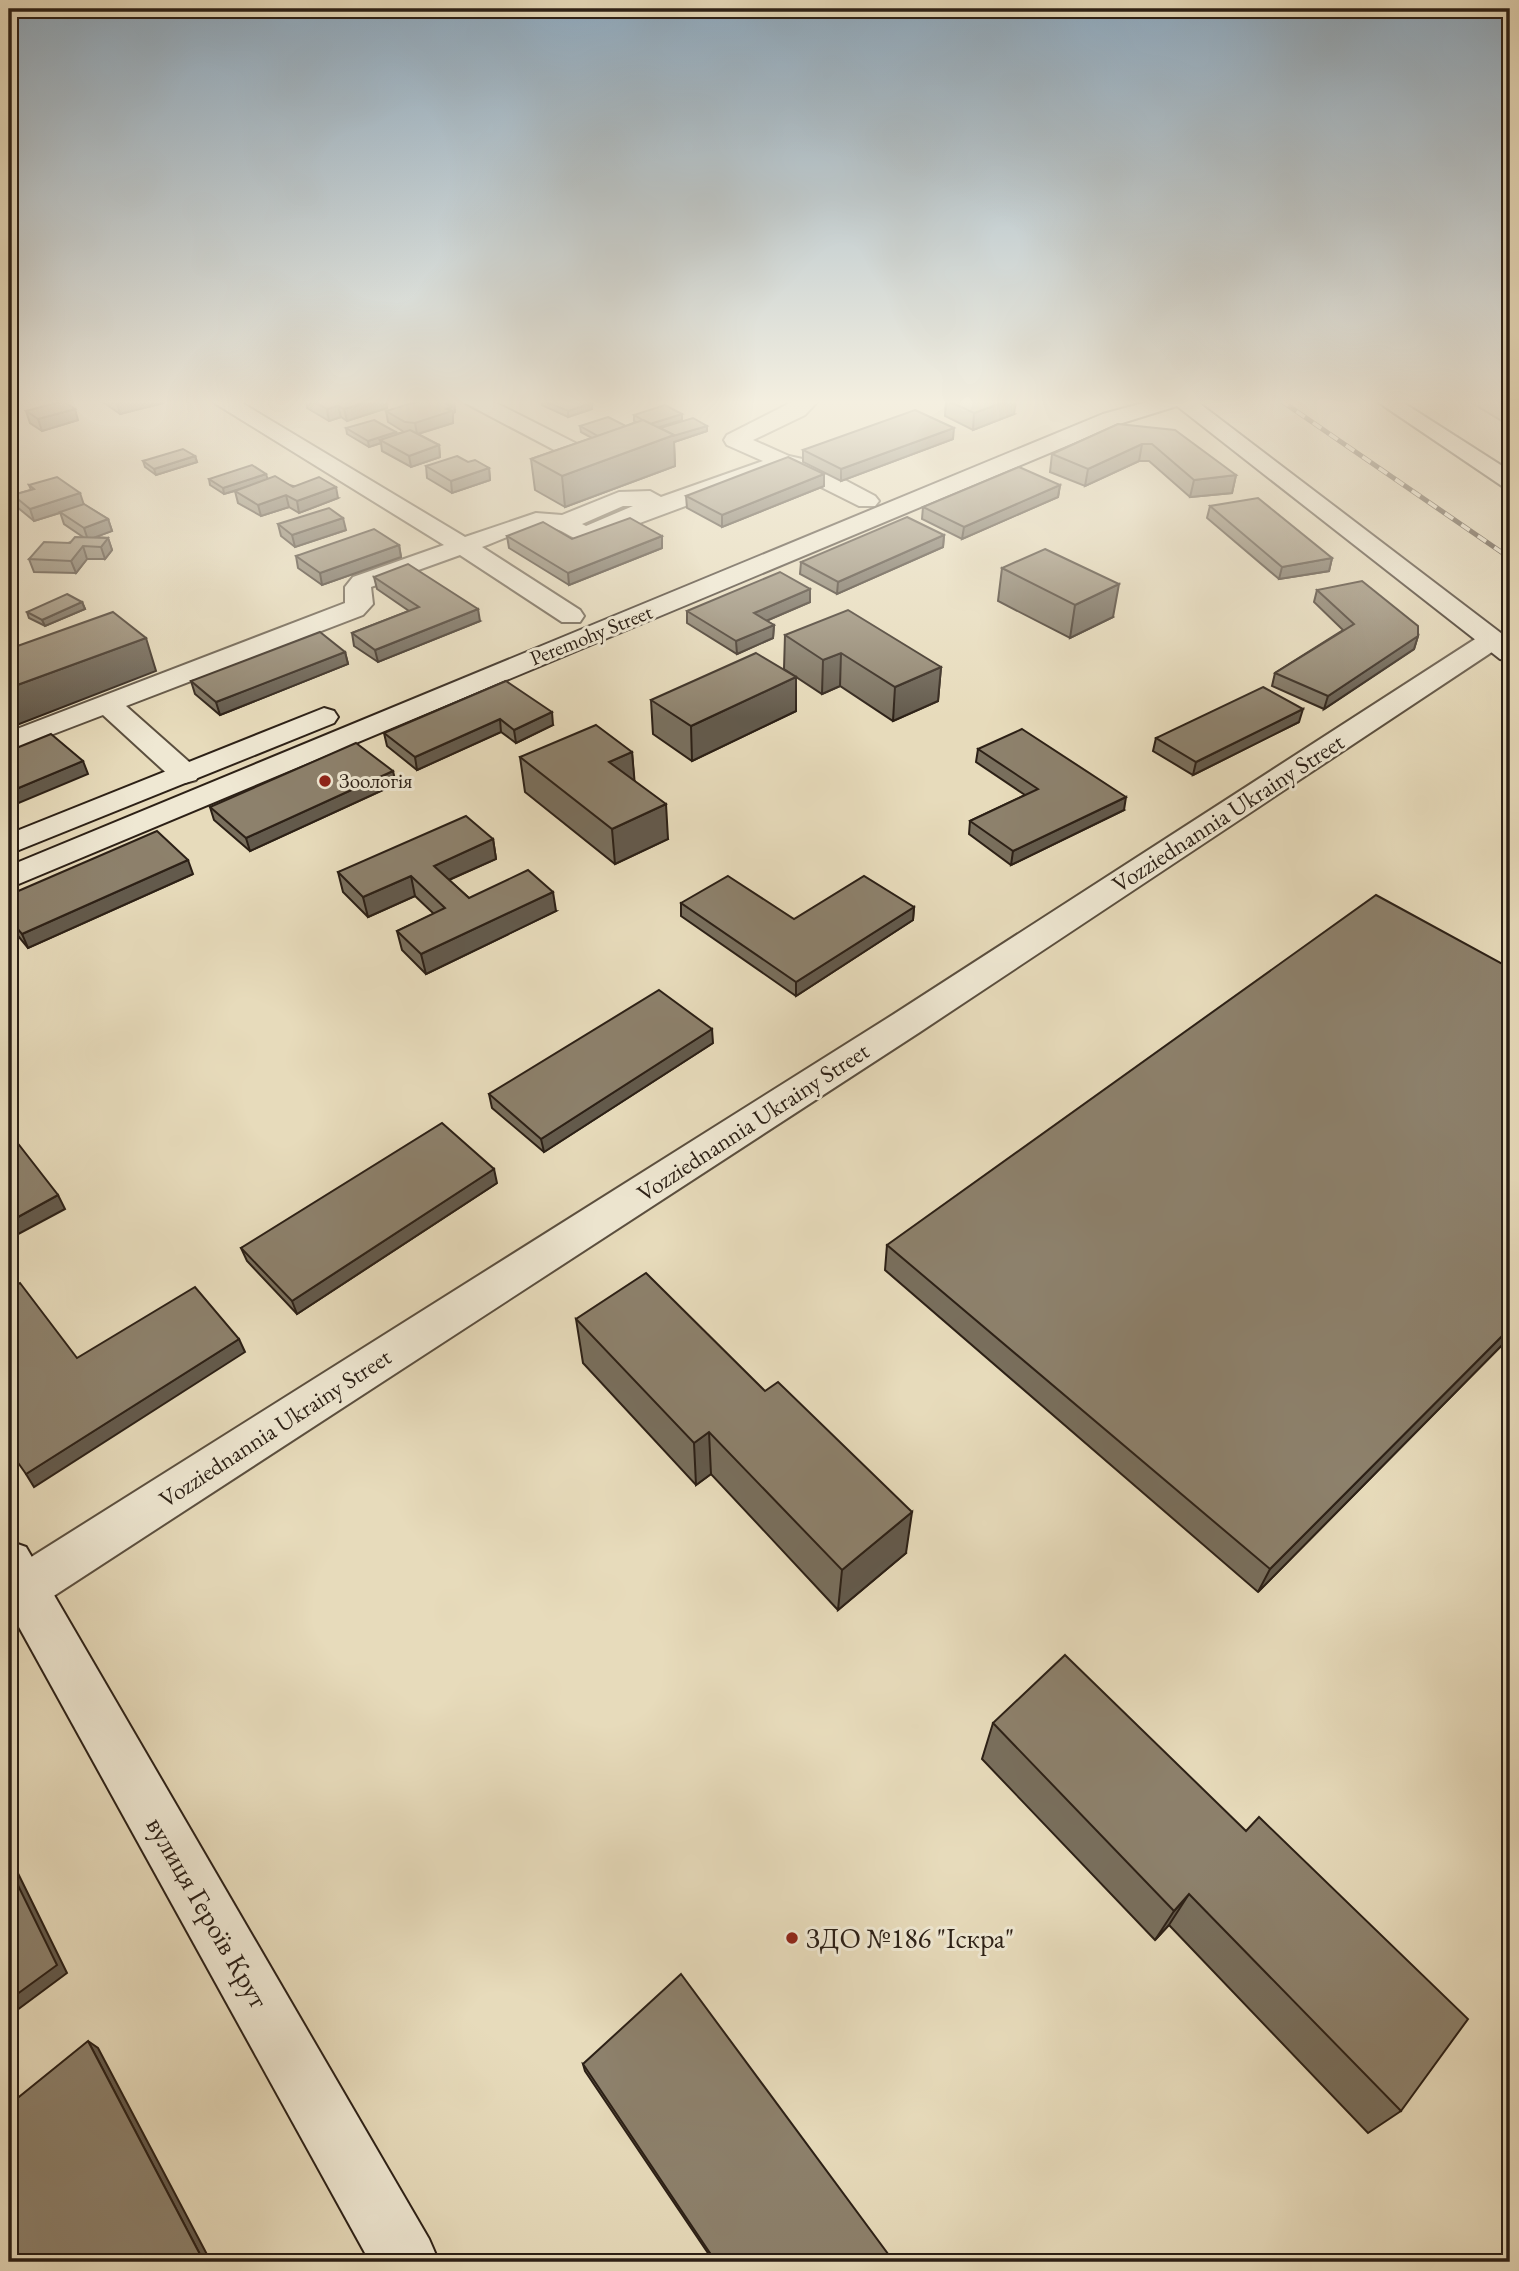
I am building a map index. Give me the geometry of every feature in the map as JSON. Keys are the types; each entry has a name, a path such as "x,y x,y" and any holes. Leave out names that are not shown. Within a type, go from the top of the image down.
{"street":[{"path":"397,506 463,546"},
{"path":"9,742 354,609 360,604 358,587 362,582 536,520 563,523 585,535 660,506"},
{"name":"Peremohy Street","path":"674,576 854,506"},
{"name":"Peremohy Street","path":"9,878 871,506"},
{"path":"1319,506 1501,647"},
{"name":"Peremohy Street","path":"9,845 584,611 463,546"},
{"name":"Vozziednannia Ukrainy Street","path":"14,1583 1501,647"},
{"path":"107,704 185,774"},
{"name":"вулиця Героїв Крут","path":"14,1583 406,2262"}],"building":[{"path":"87,506 108,519 84,528 60,512"},
{"path":"705,506 744,506 722,515"},
{"path":"925,506 1012,506 964,527 923,507"},
{"path":"1210,506 1268,506 1332,558 1282,567"},
{"path":"329,508 343,518 292,535 278,524"},
{"path":"907,517 944,535 838,582 801,562"},
{"path":"630,518 662,536 568,573 507,536 543,522 572,539"},
{"path":"374,529 399,545 320,573 296,556"},
{"path":"75,537 108,538 101,547 83,546 71,561 29,559 44,542 70,543"},
{"path":"1045,549 1119,584 1075,605 1002,568"},
{"path":"408,564 478,609 375,650 352,633 419,607 374,577"},
{"path":"780,572 810,589 754,613 774,625 736,641 687,611"},
{"path":"1362,581 1418,626 1418,636 1328,696 1275,673 1354,624 1317,590"},
{"path":"67,594 82,602 42,620 27,612"},
{"path":"848,610 941,667 895,687 841,653 823,660 785,635"},
{"path":"113,612 146,638 9,688 9,649"},
{"path":"320,632 345,652 216,702 191,681"},
{"path":"756,653 796,677 691,726 651,700"},
{"path":"506,681 552,712 514,730 500,719 415,757 384,733"},
{"path":"1263,687 1303,709 1196,762 1156,738"},
{"path":"596,725 632,752 609,762 666,804 612,829 520,757"},
{"path":"1022,729 1126,797 1013,851 970,821 1038,789 978,749"},
{"path":"51,734 83,761 9,792 9,751"},
{"path":"356,743 393,771 246,838 210,807"},
{"path":"466,816 493,839 434,866 469,898 528,870 553,892 421,954 397,931 445,908 411,876 363,897 338,872"},
{"path":"157,831 188,860 22,934 9,919 9,895"},
{"path":"728,876 794,919 864,876 914,907 796,982 681,903"},
{"path":"1376,895 1510,968 1510,1328 1270,1569 887,1245"},
{"path":"659,990 712,1029 541,1139 489,1094"},
{"path":"442,1123 494,1169 292,1301 241,1248"},
{"path":"9,1132 58,1195 9,1222"},
{"path":"646,1273 765,1391 778,1382 912,1512 842,1570 709,1432 694,1443 576,1319"},
{"path":"20,1283 77,1358 195,1287 239,1339 26,1474 9,1450 9,1289"},
{"path":"1065,1655 1246,1831 1259,1817 1468,2019 1401,2111 1189,1894 1174,1911 993,1723"},
{"path":"9,1867 57,1965 9,2000"},
{"path":"681,1974 894,2262 716,2262 583,2064"},
{"path":"88,2041 204,2262 11,2262 9,2105"}],"railway":[{"path":"1434,506 1510,558"}],"place":[{"name":"Зоологія","path":"325,781"},
{"name":"ЗДО №186 \"Іскра\"","path":"792,1938"}]}
